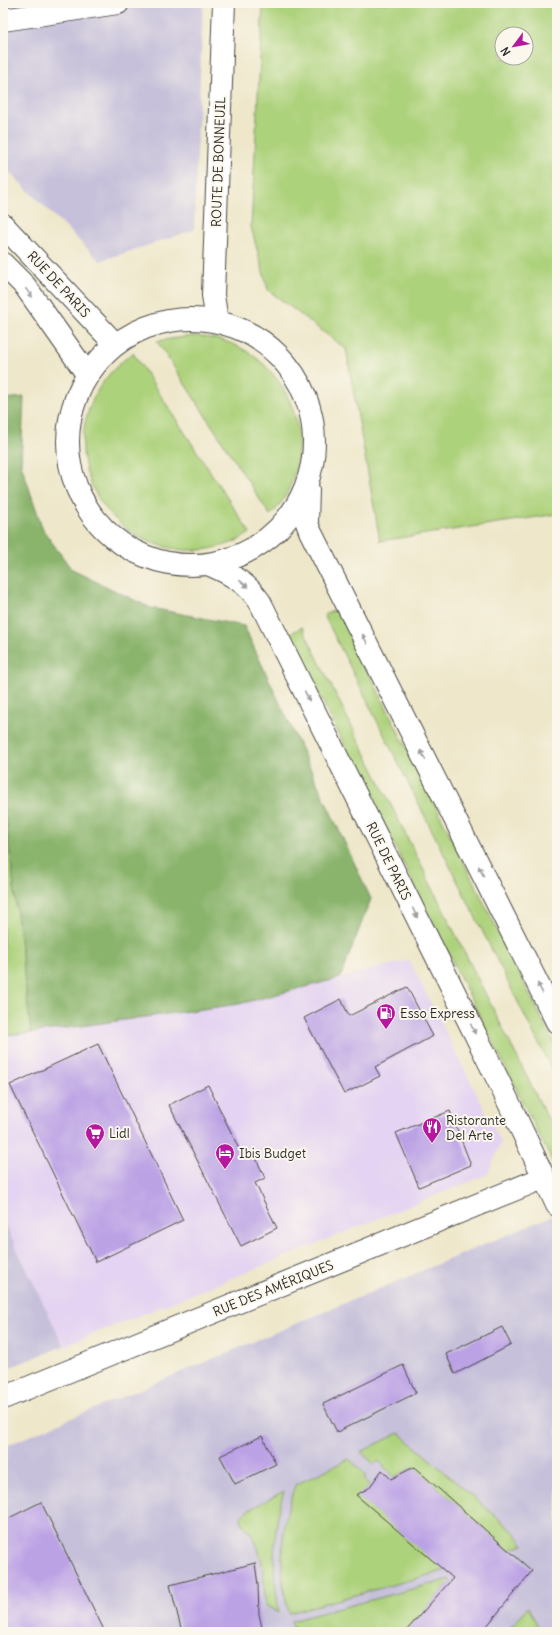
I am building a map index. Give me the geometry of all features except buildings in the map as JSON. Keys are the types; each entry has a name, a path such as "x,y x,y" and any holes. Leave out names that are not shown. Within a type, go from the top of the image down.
{"main road":[{"path":"3,20 118,3"},
{"name":"ROUTE DE BONNEUIL","path":"217,321 213,296 224,3"},
{"name":"RUE DE PARIS","path":"3,225 115,344"},
{"name":"RUE DE PARIS","path":"3,264 25,286 87,374"},
{"path":"309,481 294,512 270,539 252,551 210,565 175,565 140,555 111,536 87,509 72,477 67,442 72,407 87,374 100,358 115,344 136,332 161,322 189,318 217,321 238,327 252,334 276,352 292,370 304,392 312,416 315,449 309,481 307,507 307,523 310,531 557,1022"},
{"name":"RUE DE PARIS","path":"210,565 241,581 250,588 260,602 499,1082 557,1205"},
{"name":"RUE DES AMÉRIQUES","path":"3,1398 543,1178"}],"shaded area":[{"path":"3,3 203,3 194,230 100,261 3,166"},
{"path":"409,960 501,1142 488,1174 64,1346 3,1220 3,1035 239,1004"},
{"path":"552,1216 557,1226 557,1632 3,1632 3,1447"},
{"path":"3,1220 64,1346 3,1370"}],"green space":[{"path":"263,3 557,3 557,514 380,541 346,349 268,290 251,227"},
{"path":"191,336 220,340 230,343 247,352 263,363 276,377 286,393 298,429 299,448 296,467 290,487 279,505 270,515 157,341"},
{"path":"133,353 250,533 245,537 226,545 213,548 199,550 173,549 148,541 126,528 108,511 94,491 86,467 83,442 87,415 94,396 99,388 111,373"},
{"path":"24,397 21,464 43,530 72,570 151,608 244,626 371,899 340,978 239,1004 31,1033 3,793 3,399"},
{"path":"337,609 557,1049 557,1080 324,615"},
{"path":"302,627 557,1137 557,1171 289,634"},
{"path":"3,793 31,1033 3,1035"},
{"path":"399,1433 514,1532 524,1545 508,1550 414,1467 394,1477 379,1461 374,1464 361,1452"},
{"path":"349,1459 366,1475 364,1479 371,1488 447,1570 289,1613 283,1581 282,1548 286,1516 295,1485"},
{"path":"284,1491 277,1521 274,1551 275,1582 279,1612 265,1605 263,1573 259,1550 249,1531 242,1524 241,1518 245,1512"},
{"path":"450,1579 452,1584 446,1586 405,1632 295,1632 291,1621"},
{"path":"528,1607 541,1632 507,1632"}],"place":[{"name":"Esso Express","path":"386,1030"},
{"name":"Ristorante Del Arte","path":"432,1144"},
{"name":"Lidl","path":"95,1150"},
{"name":"Ibis Budget","path":"225,1170"}]}
